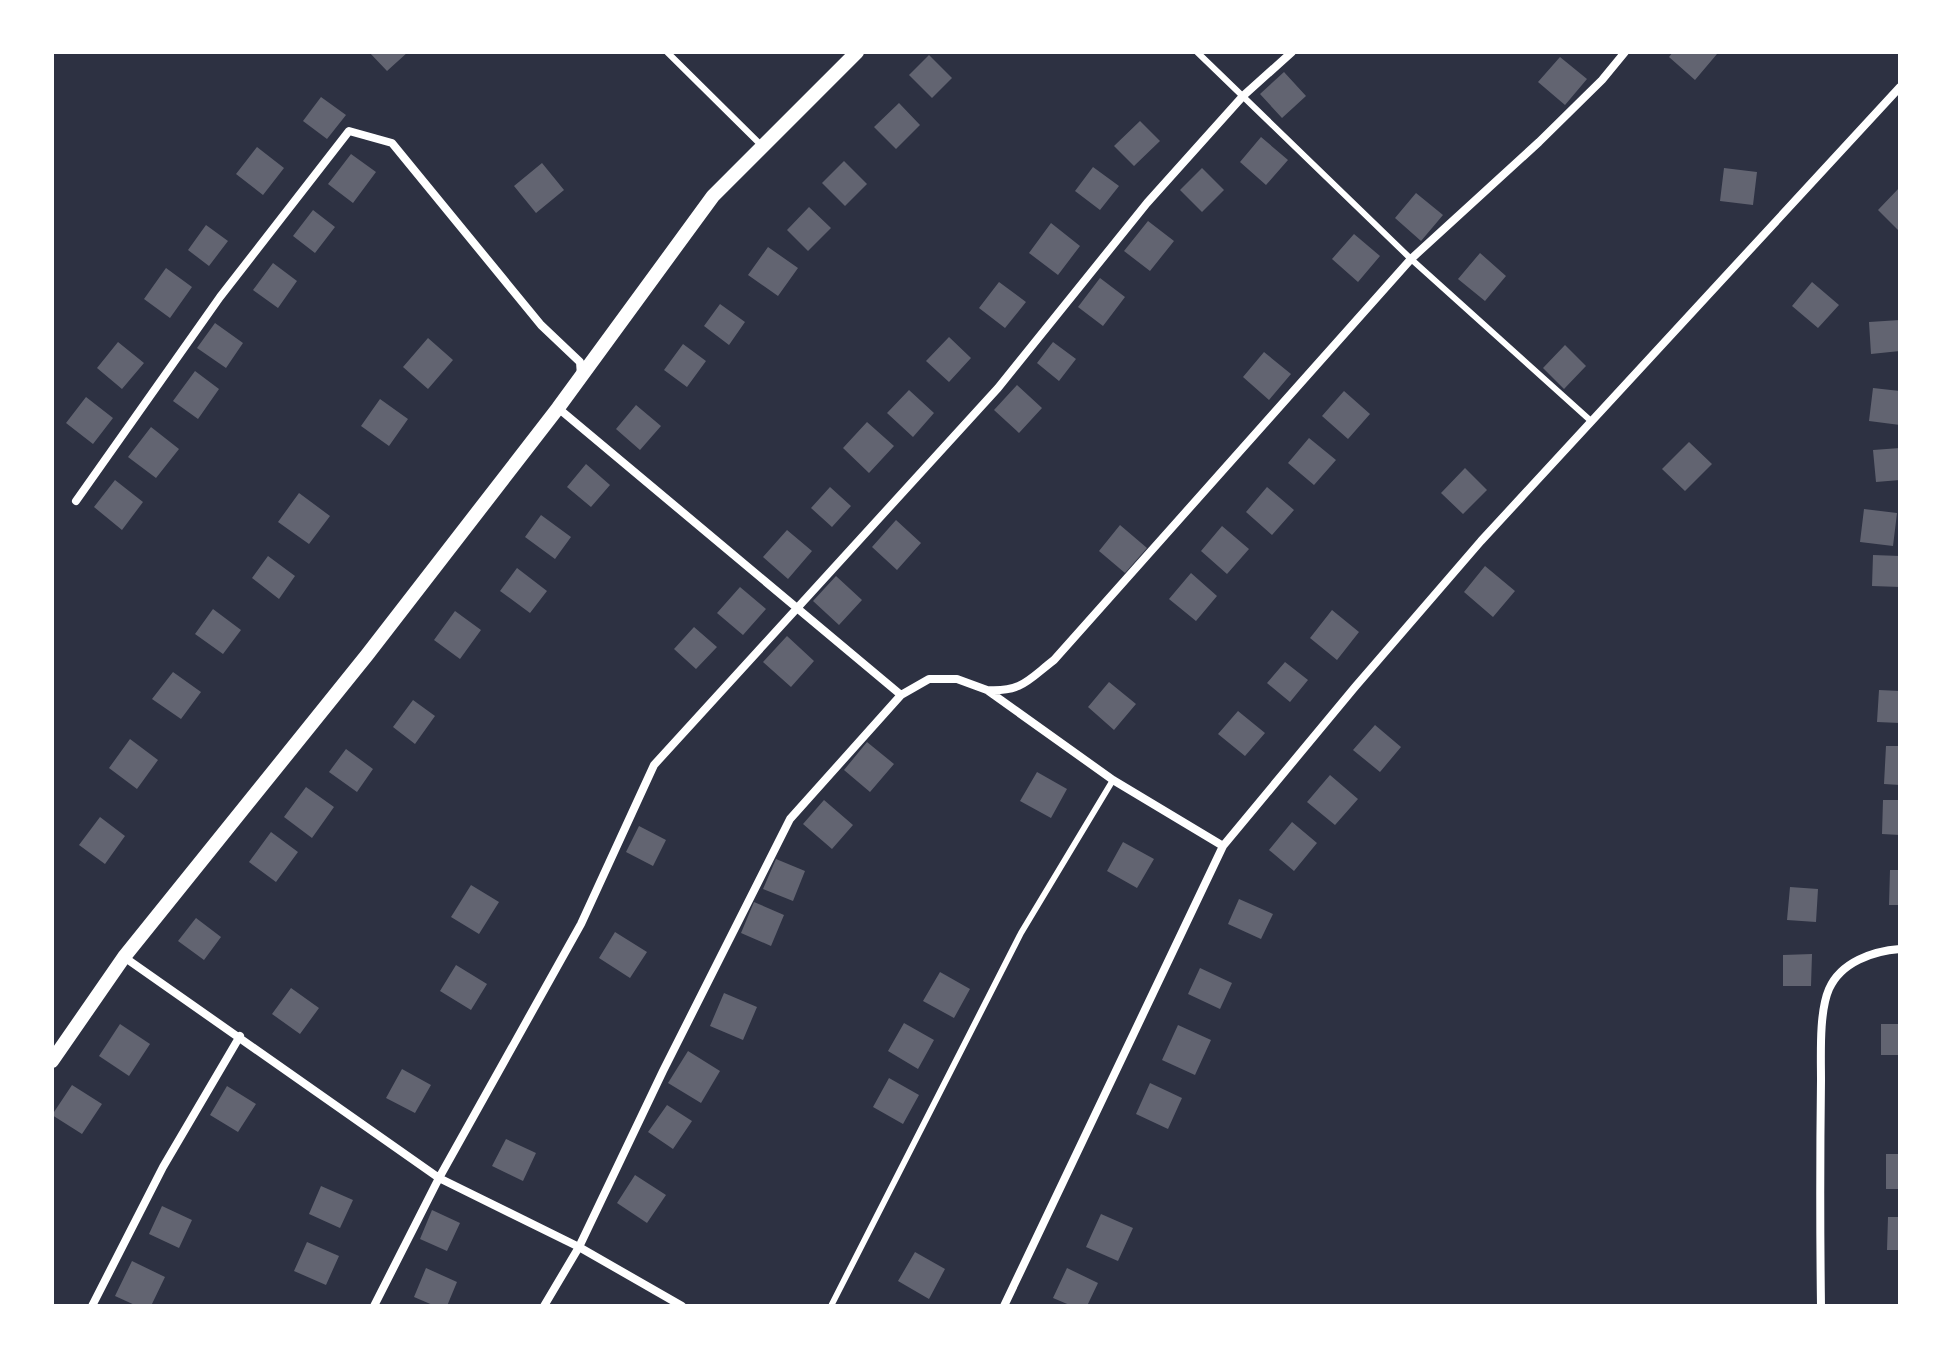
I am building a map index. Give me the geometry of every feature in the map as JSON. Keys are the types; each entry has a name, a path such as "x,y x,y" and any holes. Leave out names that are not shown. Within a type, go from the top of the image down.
{"street":[{"path":"52,1061 124,957 367,655 558,408 713,196 857,52"},
{"path":"374,1306 439,1178 581,924 654,765 998,388 1147,203 1243,96 1292,52"},
{"path":"987,690 1008,691 1023,684 1054,660 1411,259 1539,142 1602,80 1625,52"},
{"path":"1004,1306 1223,846 1471,552 1900,87"},
{"path":"76,501 220,297 349,131 392,143 541,325 580,362 581,377"},
{"path":"558,408 901,695"},
{"path":"544,1306 579,1247 663,1071 790,819 901,695 929,679 957,679 987,690 1113,780 1223,846"},
{"path":"1821,1306 1821,1055 1828,989 1838,975 1857,959 1900,949"},
{"path":"124,957 439,1178 579,1247 682,1306"},
{"path":"92,1306 163,1167 240,1036"}],"lane":[{"path":"667,52 762,146"},
{"path":"1197,52 1411,259 1591,421"},
{"path":"831,1306 1021,933 1113,780"}],"building":[{"path":"369,52 408,52 387,71"},
{"path":"1673,52 1717,54 1695,80 1669,57"},
{"path":"929,55 952,78 932,98 909,75"},
{"path":"1560,57 1587,79 1565,105 1538,82"},
{"path":"1284,72 1306,96 1282,118 1260,94"},
{"path":"321,97 346,115 327,139 303,121"},
{"path":"899,103 920,125 896,149 874,127"},
{"path":"1140,121 1160,141 1134,166 1114,146"},
{"path":"1261,137 1288,160 1266,185 1240,162"},
{"path":"257,147 284,168 263,195 236,174"},
{"path":"351,154 376,172 353,203 328,184"},
{"path":"844,161 867,184 845,206 822,183"},
{"path":"542,163 564,190 536,213 514,186"},
{"path":"1093,167 1119,186 1100,210 1075,191"},
{"path":"1202,168 1224,190 1202,212 1180,190"},
{"path":"1724,168 1757,172 1753,205 1720,201"},
{"path":"1900,187 1900,232 1878,210"},
{"path":"1416,193 1443,215 1421,241 1395,218"},
{"path":"809,207 831,228 808,251 787,230"},
{"path":"313,210 335,227 315,253 293,236"},
{"path":"1148,221 1174,241 1150,271 1124,251"},
{"path":"1051,223 1080,246 1058,275 1029,253"},
{"path":"206,225 228,241 209,266 188,250"},
{"path":"1354,234 1380,256 1358,282 1332,259"},
{"path":"768,247 798,268 778,296 748,275"},
{"path":"1480,253 1506,276 1485,301 1458,279"},
{"path":"273,263 297,281 278,308 253,290"},
{"path":"166,268 192,287 170,318 144,299"},
{"path":"1100,278 1125,297 1103,326 1078,307"},
{"path":"999,282 1026,302 1005,328 979,308"},
{"path":"1812,282 1839,305 1818,328 1792,306"},
{"path":"720,304 745,322 729,345 704,326"},
{"path":"1900,320 1900,351 1871,354 1869,322"},
{"path":"215,323 243,343 226,368 197,348"},
{"path":"949,337 971,358 949,382 926,361"},
{"path":"428,338 453,360 428,389 403,367"},
{"path":"118,342 144,363 122,389 97,368"},
{"path":"1053,342 1076,359 1059,381 1037,363"},
{"path":"683,344 706,361 687,387 664,370"},
{"path":"1565,345 1586,366 1564,389 1543,368"},
{"path":"1264,352 1291,374 1269,400 1243,377"},
{"path":"195,371 219,389 198,419 173,401"},
{"path":"1017,385 1042,408 1019,433 994,410"},
{"path":"1873,388 1900,391 1900,425 1869,421"},
{"path":"909,390 934,413 913,437 887,413"},
{"path":"1344,391 1370,414 1348,439 1322,416"},
{"path":"86,397 113,418 93,444 66,423"},
{"path":"380,399 408,419 389,446 361,426"},
{"path":"636,405 661,426 640,450 616,429"},
{"path":"867,422 894,446 869,473 843,448"},
{"path":"151,427 179,449 156,478 128,457"},
{"path":"1309,438 1336,460 1314,485 1288,463"},
{"path":"1689,442 1712,464 1685,491 1662,469"},
{"path":"1900,448 1900,480 1876,482 1873,450"},
{"path":"586,464 610,485 591,507 567,487"},
{"path":"1465,468 1487,490 1463,514 1441,493"},
{"path":"115,480 143,502 122,530 94,507"},
{"path":"830,487 851,506 832,527 811,508"},
{"path":"1267,487 1294,510 1272,535 1246,512"},
{"path":"299,493 330,516 309,544 278,522"},
{"path":"1864,509 1897,513 1893,546 1860,542"},
{"path":"541,515 571,537 555,559 525,537"},
{"path":"896,520 921,543 897,570 872,547"},
{"path":"1120,525 1147,548 1125,573 1099,551"},
{"path":"1222,526 1249,549 1227,574 1201,551"},
{"path":"787,530 812,551 788,579 763,557"},
{"path":"1873,555 1900,556 1900,587 1872,586"},
{"path":"268,556 295,576 279,599 252,578"},
{"path":"1485,566 1515,591 1493,617 1464,592"},
{"path":"517,568 547,591 530,613 500,591"},
{"path":"1191,573 1217,596 1196,621 1169,599"},
{"path":"836,576 862,600 839,625 813,601"},
{"path":"740,587 766,609 743,635 717,613"},
{"path":"213,609 241,630 223,654 195,634"},
{"path":"1332,610 1359,632 1337,660 1310,638"},
{"path":"455,611 481,630 460,659 434,640"},
{"path":"694,627 717,647 696,669 674,649"},
{"path":"787,636 814,661 791,687 763,662"},
{"path":"1285,662 1308,680 1290,702 1267,683"},
{"path":"173,672 201,692 181,719 152,699"},
{"path":"1109,682 1136,704 1114,730 1088,707"},
{"path":"1879,690 1900,691 1900,723 1877,722"},
{"path":"413,700 435,716 415,744 393,727"},
{"path":"1238,711 1265,733 1245,756 1218,734"},
{"path":"1375,725 1401,747 1380,772 1353,750"},
{"path":"130,739 158,760 137,789 109,768"},
{"path":"867,742 894,764 870,792 844,770"},
{"path":"1886,746 1900,746 1900,785 1884,784"},
{"path":"346,749 373,769 357,792 329,772"},
{"path":"1037,772 1067,789 1051,818 1020,801"},
{"path":"1330,775 1358,799 1335,825 1307,802"},
{"path":"306,787 334,807 312,838 284,817"},
{"path":"824,800 853,825 832,849 803,824"},
{"path":"1883,800 1900,800 1900,835 1882,834"},
{"path":"100,817 125,836 105,864 79,845"},
{"path":"1292,822 1317,843 1294,871 1269,850"},
{"path":"639,826 666,840 653,866 626,852"},
{"path":"271,832 298,852 276,882 249,862"},
{"path":"1123,842 1154,859 1137,888 1107,871"},
{"path":"776,859 805,871 793,901 763,889"},
{"path":"1890,870 1900,870 1900,905 1889,905"},
{"path":"471,885 499,902 479,934 451,917"},
{"path":"1790,887 1818,889 1816,922 1787,920"},
{"path":"1239,899 1273,914 1261,939 1228,924"},
{"path":"754,902 784,915 771,946 741,933"},
{"path":"196,918 221,937 204,960 178,941"},
{"path":"615,932 647,952 630,978 599,958"},
{"path":"1812,954 1811,986 1783,986 1783,955"},
{"path":"456,965 487,984 471,1010 440,991"},
{"path":"1200,968 1232,983 1220,1009 1188,994"},
{"path":"940,972 970,989 954,1018 923,1001"},
{"path":"291,988 319,1008 300,1034 272,1014"},
{"path":"724,993 757,1007 743,1040 710,1026"},
{"path":"904,1023 934,1040 918,1069 888,1051"},
{"path":"120,1024 150,1044 129,1076 99,1056"},
{"path":"1881,1024 1900,1024 1900,1055 1881,1055"},
{"path":"1178,1025 1211,1040 1195,1075 1162,1060"},
{"path":"688,1051 720,1071 701,1103 668,1083"},
{"path":"402,1069 431,1085 415,1113 386,1098"},
{"path":"889,1078 919,1095 903,1124 873,1107"},
{"path":"1150,1083 1182,1098 1168,1129 1136,1114"},
{"path":"72,1085 102,1104 82,1134 52,1115"},
{"path":"227,1086 256,1104 238,1132 210,1115"},
{"path":"667,1105 692,1121 673,1149 648,1132"},
{"path":"506,1139 536,1153 523,1181 492,1166"},
{"path":"1886,1154 1900,1154 1900,1189 1886,1189"},
{"path":"635,1175 666,1195 647,1223 617,1203"},
{"path":"321,1186 353,1200 340,1228 309,1214"},
{"path":"162,1206 192,1220 179,1248 149,1234"},
{"path":"432,1210 460,1223 447,1251 420,1239"},
{"path":"1101,1214 1133,1228 1118,1261 1086,1247"},
{"path":"1888,1217 1900,1217 1900,1250 1887,1250"},
{"path":"307,1242 339,1256 326,1285 294,1271"},
{"path":"915,1252 945,1269 929,1299 898,1281"},
{"path":"132,1261 165,1277 151,1306 137,1306 115,1296"},
{"path":"426,1268 457,1282 447,1306 435,1306 414,1297"},
{"path":"1067,1268 1098,1283 1087,1306 1072,1306 1053,1298"}]}
